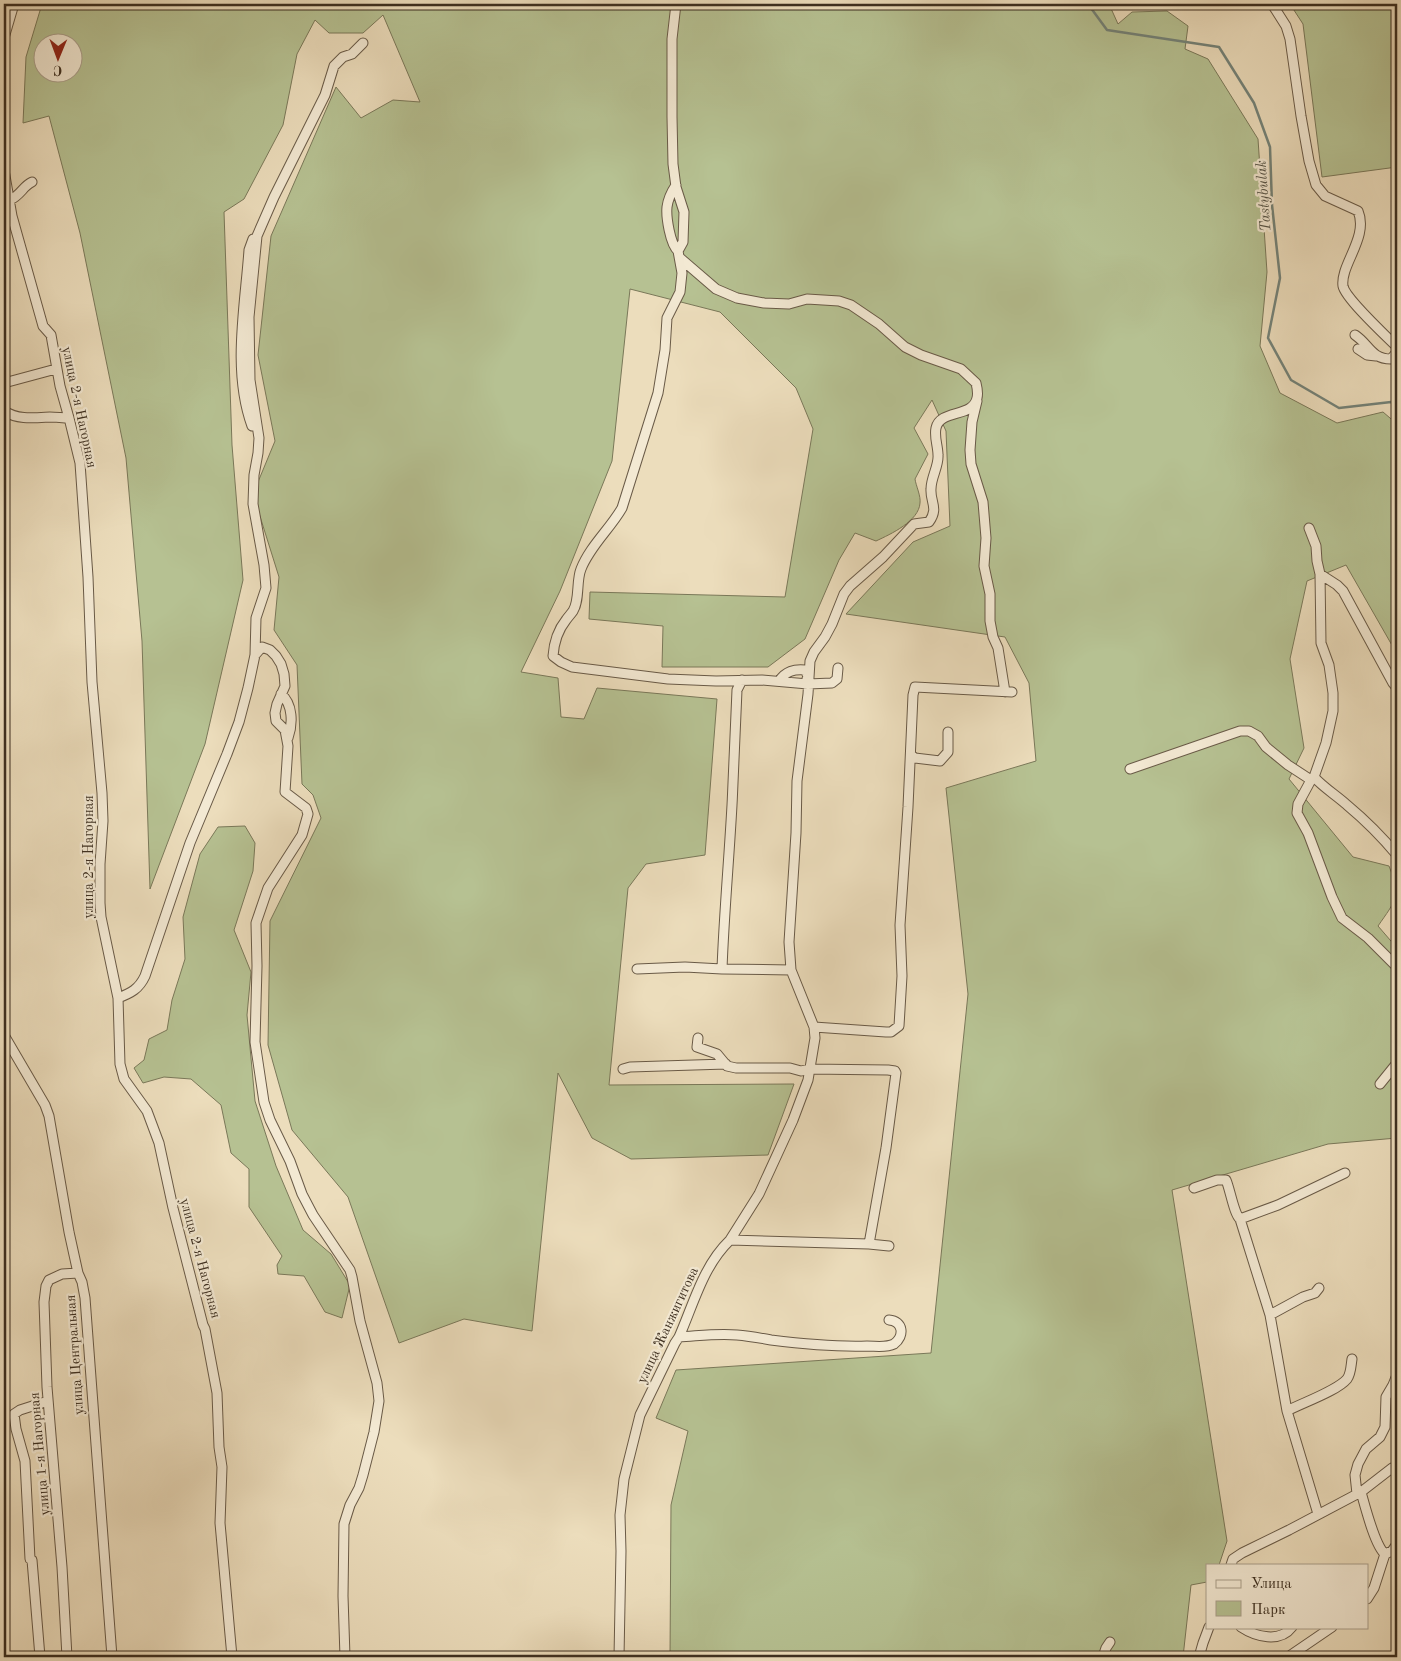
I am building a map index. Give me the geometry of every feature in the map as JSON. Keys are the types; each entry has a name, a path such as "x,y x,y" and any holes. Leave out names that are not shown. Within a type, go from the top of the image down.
{"street":[{"path":"4,38 14,4"},
{"path":"676,4 672,39 673,164 676,185 684,212 683,242 679,255 682,273 680,292 667,318 661,376 650,421 622,508 614,522 586,558 580,570 574,609 564,621 558,633 552,656 572,667 608,673 652,676 668,680 806,681 832,683 837,679 838,668"},
{"path":"1272,4 1286,26 1290,39 1300,116 1316,185 1325,196 1358,210 1360,216 1360,232 1344,276 1343,286 1351,298 1397,348"},
{"path":"118,998 132,993 142,984 190,843 239,722 255,655 256,618 266,588 263,558 253,504 254,475 259,438 250,380 249,351 249,317 258,233 325,95 334,66 343,57 352,54 363,43"},
{"name":"улица 2-я Нагорная","path":"4,170 18,239 43,326 51,334 60,386 70,418 80,463 88,577 92,682 102,793 103,821 99,888 101,916 118,998 122,1071 134,1094 147,1112 158,1143 192,1290 203,1326 206,1329 216,1379 219,1447 222,1467 220,1523 232,1657"},
{"path":"10,200 17,196 26,184 32,182"},
{"path":"676,185 668,199 666,208 674,248 679,255 716,289 737,298 764,303 789,304 807,299 851,305 879,324 905,347 920,355 961,369 976,383 977,399 972,422 971,464 983,502 986,538 984,566 990,594 990,621 1008,692 915,687 900,925 902,976 899,1026 891,1032 863,1032 814,1027 791,970 789,942 796,833 796,781 806,681 810,662 814,652 825,637 847,590 889,551 914,524 929,522 932,518 934,502 930,490 938,454 935,440 936,427 940,420 972,407 977,399"},
{"path":"1354,335 1364,342 1376,356"},
{"path":"1358,349 1367,355 1382,359 1391,359 1397,352"},
{"path":"4,383 56,368"},
{"path":"4,410 28,419 70,418"},
{"path":"1310,528 1316,546 1320,574 1321,643 1329,665 1334,711 1326,744 1313,779 1298,804 1297,812 1308,833 1342,918 1368,938 1397,967"},
{"path":"1320,574 1343,591 1393,684 1397,688"},
{"path":"255,655 262,647 270,650 281,664 285,686 275,713 276,721 285,730 288,746 286,792 306,808 308,814 302,835 268,888 256,923 255,1042 264,1102 270,1120 290,1161 302,1194 313,1215 350,1270 358,1313 377,1383 378,1410 374,1432 363,1475 344,1524 343,1596 345,1657"},
{"path":"779,681 783,675 796,669 805,670 806,681"},
{"path":"722,969 737,690 742,680"},
{"path":"281,694 286,698 291,714 291,730 287,740"},
{"path":"1130,769 1240,731 1250,731 1258,736 1266,747 1280,759 1313,779 1340,799 1383,838 1397,855"},
{"path":"911,755 915,758 940,760 948,752 948,732"},
{"path":"636,970 685,967 791,970"},
{"name":"улица Жанжигитова","path":"620,1657 620,1514 624,1479 640,1415 679,1337 706,1272 754,1204 779,1152 805,1090 815,1038 814,1027"},
{"name":"улица Центральная","path":"4,1034 45,1105 49,1116 69,1232 78,1273 82,1282 88,1331 96,1464 112,1657"},
{"path":"698,1038 697,1047 717,1054 726,1064"},
{"path":"1380,1084 1397,1063"},
{"path":"623,1069 630,1067 726,1064 736,1068 790,1068 801,1071 810,1069 895,1071 886,1148 869,1244"},
{"path":"1240,1219 1278,1205 1345,1172"},
{"path":"1194,1188 1216,1180 1226,1180 1233,1198 1236,1214 1240,1219 1270,1315 1287,1411 1318,1514"},
{"path":"730,1240 889,1246"},
{"name":"улица 1-я Нагорная","path":"67,1657 62,1567 48,1401 44,1302 46,1286 49,1280 69,1273 78,1273"},
{"path":"1270,1315 1315,1293 1320,1288"},
{"path":"679,1337 734,1335 842,1346 888,1346 896,1342 901,1336 899,1324 889,1320"},
{"path":"1287,1411 1346,1380 1349,1376 1352,1359"},
{"path":"1385,1554 1381,1551 1375,1536 1359,1493 1355,1475 1358,1464 1366,1449 1380,1437 1385,1427 1386,1397 1397,1375"},
{"name":"улица 1-я Нагорная","path":"40,1657 28,1534 26,1468 14,1414 20,1410 48,1401"},
{"path":"1231,1564 1238,1555 1359,1493 1392,1468 1397,1468"},
{"path":"1368,1598 1374,1588 1385,1554 1397,1544"},
{"path":"1199,1657 1202,1642 1209,1628"},
{"path":"1243,1628 1260,1636 1283,1635 1291,1628"},
{"path":"1288,1657 1331,1628"},
{"path":"1098,1657 1108,1643 1104,1657"}],"green space":[{"path":"42,4 1109,4 1118,24 1132,12 1167,11 1188,26 1185,49 1208,59 1258,139 1267,272 1260,346 1280,393 1337,423 1383,412 1397,424 1397,654 1346,565 1307,581 1290,659 1304,748 1289,779 1353,857 1389,866 1393,876 1396,892 1395,898 1378,926 1397,948 1397,1138 1328,1144 1172,1190 1227,1541 1219,1564 1206,1564 1206,1582 1191,1585 1183,1657 670,1657 671,1505 688,1431 656,1418 676,1370 931,1353 968,994 946,788 1036,761 1029,683 1005,637 846,614 913,542 950,526 946,431 932,400 914,428 928,454 915,479 920,503 915,516 889,535 876,541 855,533 839,560 805,639 768,667 662,667 663,626 589,619 590,592 785,597 813,429 796,388 720,312 630,289 612,461 560,591 521,672 558,678 561,717 584,719 597,688 717,699 705,855 646,864 628,888 609,1085 794,1084 768,1155 631,1159 592,1138 558,1073 532,1331 464,1319 399,1343 348,1197 292,1130 268,1045 270,921 321,818 313,795 302,784 297,665 274,630 279,577 253,494 275,441 258,355 271,236 336,87 361,118 393,100 420,102 383,15 363,33 329,33 315,20 297,54 283,125 244,199 224,212 232,445 243,580 205,744 150,889 142,641 126,458 80,233 49,116 23,123 26,57 32,37 32,82 82,82 82,32 34,32"},
{"path":"1290,4 1397,4 1397,167 1322,177 1303,24"},
{"path":"245,826 255,843 253,871 234,930 251,972 247,1015 255,1101 276,1166 303,1230 331,1254 350,1285 342,1318 325,1312 304,1276 278,1274 277,1265 282,1256 249,1207 249,1169 231,1153 221,1105 191,1079 164,1077 143,1083 134,1068 144,1060 149,1039 167,1030 172,1000 185,959 183,917 200,854 218,827"}],"waterway":[{"name":"Tastybulak","path":"1088,4 1107,30 1219,47 1254,103 1270,147 1272,205 1280,278 1268,338 1291,380 1339,408 1391,402 1397,406"}]}
